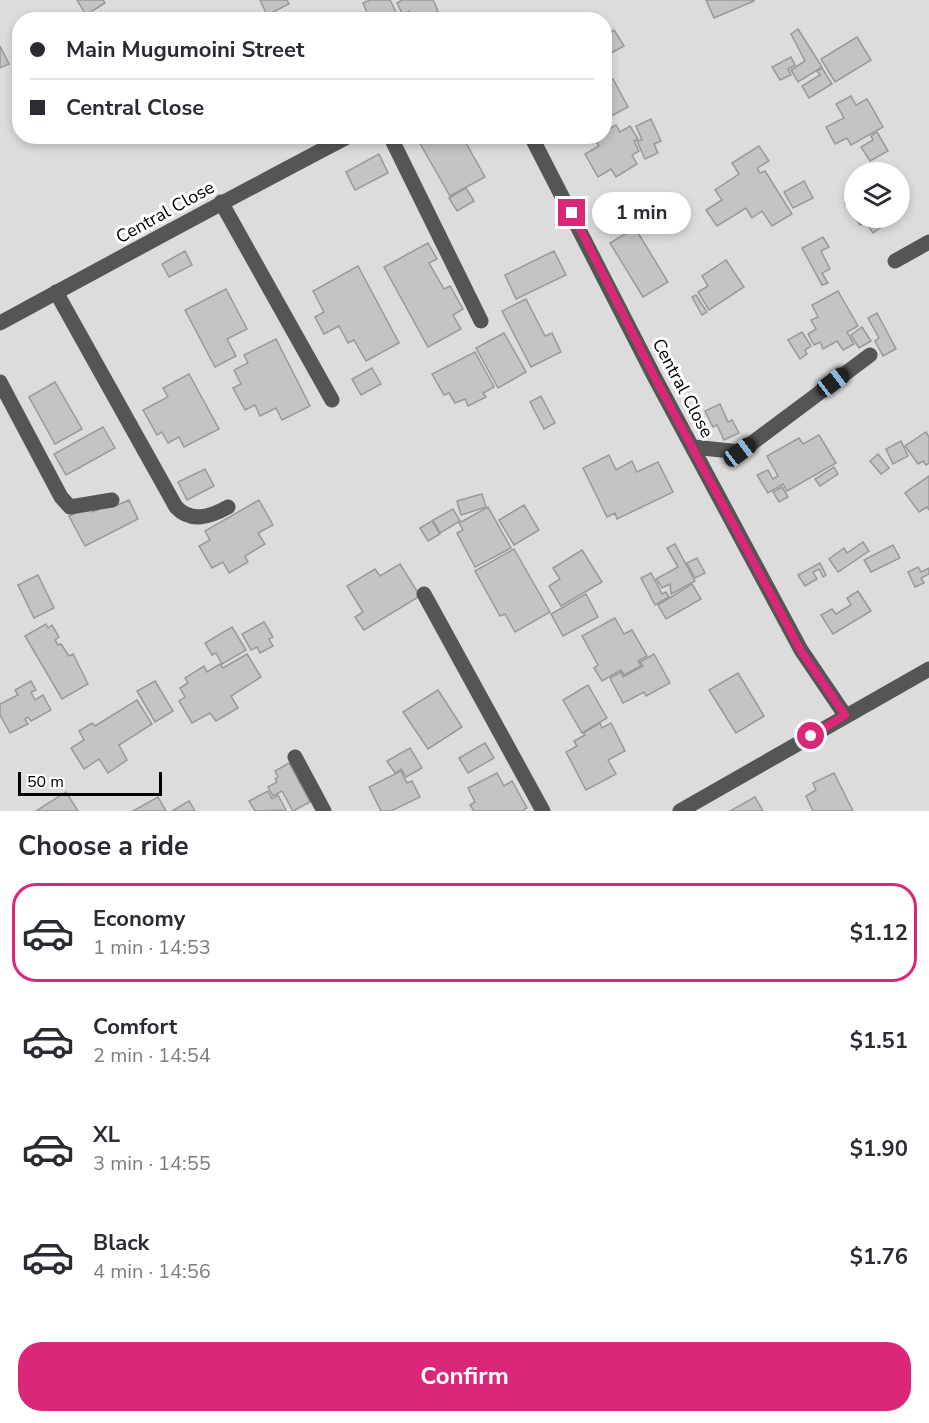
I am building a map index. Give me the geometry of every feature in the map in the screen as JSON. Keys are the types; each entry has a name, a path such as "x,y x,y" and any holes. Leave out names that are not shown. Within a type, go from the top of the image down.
{"street":[{"name":"Central Close","path":"0,323 221,202 333,144"},
{"path":"394,144 481,321"},
{"name":"Central Close","path":"535,144 801,651 845,715"},
{"path":"221,202 332,400"},
{"path":"895,261 929,242"},
{"path":"56,292 176,507 183,514 202,518 228,507"},
{"path":"693,447 740,452 870,355"},
{"path":"0,382 61,497 70,507 112,500"},
{"path":"424,594 543,811"},
{"path":"680,811 929,669"},
{"path":"295,757 324,811"}],"shaded area":[{"path":"0,0 929,0 929,811 0,811"}],"building":[{"path":"77,0 103,0 105,3 91,12 84,12"},
{"path":"260,0 287,0 289,4 273,12 266,12"},
{"path":"370,0 390,0 396,12 367,12 363,3"},
{"path":"402,0 433,0 438,11 402,12 397,3"},
{"path":"706,0 754,0 754,1 714,18"},
{"path":"798,29 822,67 798,82 791,70 805,61 791,34"},
{"path":"614,30 624,46 612,53 612,31"},
{"path":"857,37 871,60 835,82 821,59"},
{"path":"0,46 9,64 0,68"},
{"path":"791,57 795,65 788,69 791,75 780,80 772,67"},
{"path":"822,68 832,84 809,98 802,86 820,75 817,71"},
{"path":"612,80 628,107 612,116"},
{"path":"851,96 856,105 867,99 883,127 851,145 847,138 835,144 826,127 844,118 836,104"},
{"path":"651,119 661,141 654,144 658,153 645,159 637,141 642,140 636,126"},
{"path":"616,125 620,132 630,126 638,139 634,141 639,151 632,155 637,164 616,177 611,169 598,177 585,154 599,146 598,144 612,144 612,127"},
{"path":"877,132 888,151 870,161 861,147 873,140 871,136"},
{"path":"420,144 466,144 485,177 450,196"},
{"path":"759,146 769,161 757,168 760,173 765,171 792,214 772,226 762,211 752,218 746,208 717,226 706,210 722,200 715,190 739,174 732,163"},
{"path":"379,154 388,173 355,190 346,172"},
{"path":"804,181 813,198 793,208 784,192"},
{"path":"466,188 474,201 457,211 449,198"},
{"path":"635,228 668,282 643,297 610,243"},
{"path":"869,228 880,228 873,233"},
{"path":"823,237 829,247 821,251 830,269 822,273 828,283 822,285 802,248"},
{"path":"428,243 437,259 429,263 444,289 450,286 463,309 453,315 461,329 428,347 384,267"},
{"path":"185,251 192,265 169,277 162,264"},
{"path":"554,251 566,275 516,299 505,275"},
{"path":"726,260 744,287 709,310 698,292 708,286 702,276"},
{"path":"358,266 399,343 366,361 354,340 348,343 339,326 324,334 315,317 324,312 313,291"},
{"path":"226,289 247,329 227,339 236,356 215,367 185,310"},
{"path":"838,291 858,326 847,332 854,344 843,350 837,341 823,349 820,342 814,345 808,334 816,329 811,320 818,317 812,305"},
{"path":"696,295 707,312 702,315 692,297"},
{"path":"526,299 545,336 552,333 561,352 531,367 502,311"},
{"path":"877,313 896,349 883,356 875,341 879,338 868,318"},
{"path":"862,327 871,341 859,348 851,335"},
{"path":"802,332 811,346 805,350 807,354 800,359 788,340"},
{"path":"504,333 526,372 498,388 476,348"},
{"path":"276,339 310,406 282,420 276,408 260,416 255,405 245,410 233,388 241,384 234,370 248,363 244,355"},
{"path":"475,352 494,387 483,393 486,397 468,406 465,399 455,403 449,393 444,395 432,374"},
{"path":"372,368 381,384 361,395 352,379"},
{"path":"189,374 219,429 184,447 179,437 168,443 162,432 157,435 143,410 168,397 163,388"},
{"path":"55,382 82,429 55,444 29,397"},
{"path":"541,396 555,423 544,429 530,402"},
{"path":"720,404 728,422 732,420 739,433 724,440 717,425 713,427 705,411"},
{"path":"103,427 115,448 66,475 54,454"},
{"path":"926,432 929,437 929,463 926,465 923,461 918,464 905,446"},
{"path":"819,435 836,463 787,491 783,484 768,493 757,475 768,470 773,479 778,476 767,456 799,438 803,444"},
{"path":"901,441 908,456 893,464 886,449"},
{"path":"878,454 889,468 881,474 870,461"},
{"path":"609,455 616,470 632,461 637,472 658,462 673,492 617,519 615,513 607,517 583,468"},
{"path":"834,467 838,474 820,486 815,479"},
{"path":"205,469 214,486 187,500 178,482"},
{"path":"929,476 929,510 927,507 919,512 905,493"},
{"path":"782,487 788,497 779,502 773,492"},
{"path":"482,494 486,507 461,515 457,501"},
{"path":"129,500 138,519 85,546 69,516 90,506 93,512 111,503 113,507"},
{"path":"259,500 273,525 258,533 265,544 245,556 248,562 229,573 223,562 212,568 199,546 210,540 205,531"},
{"path":"524,505 539,530 514,545 499,520"},
{"path":"488,507 511,548 475,567 457,533 463,530 459,523"},
{"path":"453,509 460,521 440,533 433,520"},
{"path":"432,521 440,534 428,541 420,528"},
{"path":"863,542 869,551 838,572 829,559 844,548 847,553"},
{"path":"675,544 695,581 671,594 670,584 662,588 656,579 678,567 667,548"},
{"path":"893,545 900,558 871,572 864,560"},
{"path":"514,549 550,612 515,632 505,614 500,616 475,571"},
{"path":"582,550 602,582 561,606 549,586 560,579 553,568"},
{"path":"697,558 705,573 695,578 687,563"},
{"path":"820,563 826,575 823,577 819,569 813,572 817,579 805,586 798,575"},
{"path":"400,564 420,596 364,630 355,617 363,612 347,586 375,569 380,576"},
{"path":"918,567 921,572 929,568 929,574 921,578 924,583 915,587 908,572"},
{"path":"651,573 662,594 666,592 669,597 655,605 641,578"},
{"path":"38,575 54,608 34,618 18,585"},
{"path":"692,584 701,599 666,619 658,605"},
{"path":"858,591 871,611 833,634 821,615 832,609 836,614 851,605 847,598"},
{"path":"586,594 598,617 563,636 551,614"},
{"path":"615,618 624,634 632,630 647,656 638,661 641,666 624,675 621,670 602,681 594,668 598,665 582,636"},
{"path":"264,622 273,637 269,639 273,646 260,653 257,647 251,650 242,634"},
{"path":"46,624 48,628 52,625 59,637 55,640 58,645 61,644 69,656 73,654 88,684 62,699 25,636"},
{"path":"232,627 246,650 222,664 216,653 212,655 205,643"},
{"path":"247,654 261,677 231,696 238,708 216,721 210,713 192,723 179,701 185,697 180,688 188,683 185,678 204,666 207,672 220,664 223,668"},
{"path":"654,654 670,683 646,696 644,692 623,703 610,678 621,672 623,677 643,666 640,662"},
{"path":"738,673 764,716 736,733 709,690"},
{"path":"31,681 36,690 31,692 35,700 43,695 51,710 31,721 28,717 25,719 28,724 10,733 0,715 0,704 18,695 15,690"},
{"path":"155,681 173,711 155,722 137,691"},
{"path":"588,685 607,718 582,733 563,700"},
{"path":"438,690 462,727 428,749 403,712"},
{"path":"137,700 152,724 119,745 127,760 108,773 99,759 84,769 71,748 84,740 79,731 92,723 95,726"},
{"path":"600,723 602,728 611,723 625,751 608,760 616,774 586,790 566,752 577,746 574,741 585,735 583,733"},
{"path":"485,743 494,758 468,773 459,758"},
{"path":"410,748 422,768 406,777 401,769 395,773 387,761"},
{"path":"289,763 310,802 293,811 282,791 273,796 268,787 277,782 275,779 278,777 275,771"},
{"path":"401,771 407,783 412,781 420,797 391,811 381,811 369,787"},
{"path":"497,773 504,786 512,781 527,808 522,811 474,811 470,805 475,802 468,788"},
{"path":"834,773 853,811 813,811 806,796 816,790 813,783"},
{"path":"268,791 272,799 278,795 286,810 255,811 249,801"},
{"path":"66,792 78,811 36,811"},
{"path":"158,797 166,811 133,811"},
{"path":"755,797 763,811 730,811"},
{"path":"189,801 195,811 172,811"}],"route":[{"path":"572,213 655,378 801,651 845,715 811,736"}]}
